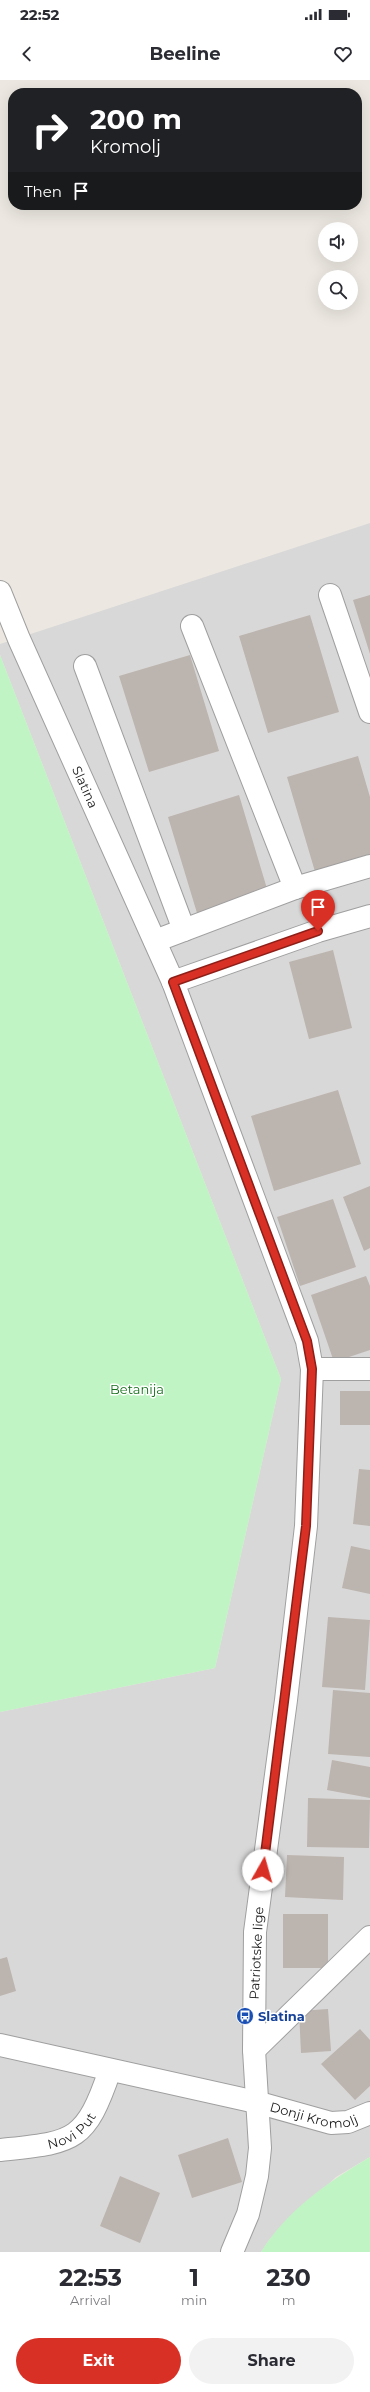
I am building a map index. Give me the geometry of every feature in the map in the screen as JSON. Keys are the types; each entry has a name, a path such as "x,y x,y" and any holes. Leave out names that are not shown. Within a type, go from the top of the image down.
{"street":[{"name":"Slatina","path":"0,592 19,639 173,982"},
{"path":"330,595 370,712"},
{"path":"192,626 294,888"},
{"path":"85,666 184,930"},
{"path":"155,941 294,888 370,866"},
{"path":"173,982 318,931 370,916"},
{"name":"Patriotske lige","path":"173,982 307,1341 312,1369 306,1526 286,1700 255,1932 254,2050 260,2148 258,2176 248,2214 232,2252"},
{"path":"312,1369 370,1369"},
{"path":"254,2050 370,1937"},
{"name":"Donji Kromolj","path":"0,2045 256,2102 331,2123 348,2122 370,2113"},
{"name":"Novi Put","path":"0,2150 62,2141 76,2134 92,2117 100,2100 110,2070"}],"shaded area":[{"path":"370,523 370,2157 336,2177 269,2240 261,2252 0,2252 0,1712 215,1668 281,1379 0,655 0,644"}],"green space":[{"name":"Betanija","path":"0,655 281,1379 215,1668 0,1712"},
{"path":"370,2157 370,2252 261,2252 271,2237 296,2210 339,2176"}],"building":[{"path":"370,595 370,654 353,600"},
{"path":"310,615 339,712 268,733 239,636"},
{"path":"190,655 219,751 149,772 119,676"},
{"path":"358,756 370,797 370,858 316,875 287,777"},
{"path":"239,795 268,892 197,913 168,817"},
{"path":"333,950 352,1028 309,1039 289,962"},
{"path":"338,1090 361,1164 274,1191 251,1116"},
{"path":"370,1186 370,1248 364,1251 343,1197"},
{"path":"333,1199 356,1267 300,1286 277,1217"},
{"path":"366,1276 370,1286 370,1350 334,1362 311,1295"},
{"path":"340,1391 370,1391 370,1425 340,1425"},
{"path":"359,1469 370,1470 370,1526 353,1524"},
{"path":"351,1546 370,1550 370,1594 342,1588"},
{"path":"328,1617 370,1620 365,1690 322,1687"},
{"path":"333,1690 370,1693 370,1757 328,1754"},
{"path":"332,1760 370,1767 370,1798 327,1790"},
{"path":"308,1798 370,1800 369,1848 307,1847"},
{"path":"287,1855 344,1857 343,1900 285,1897"},
{"path":"283,1914 328,1914 328,1968 283,1968"},
{"path":"7,1957 16,1991 0,1996 0,1959"},
{"path":"328,2009 331,2051 301,2053 299,2011"},
{"path":"360,2029 370,2040 370,2086 355,2100 321,2064"},
{"path":"228,2138 242,2182 192,2198 178,2155"},
{"path":"120,2176 160,2193 140,2243 100,2226"}],"place":[{"name":"Slatina","path":"245,2016"}],"route":[{"path":"263,1870 286,1700 306,1526 312,1369 307,1341 173,982 318,931"}]}
